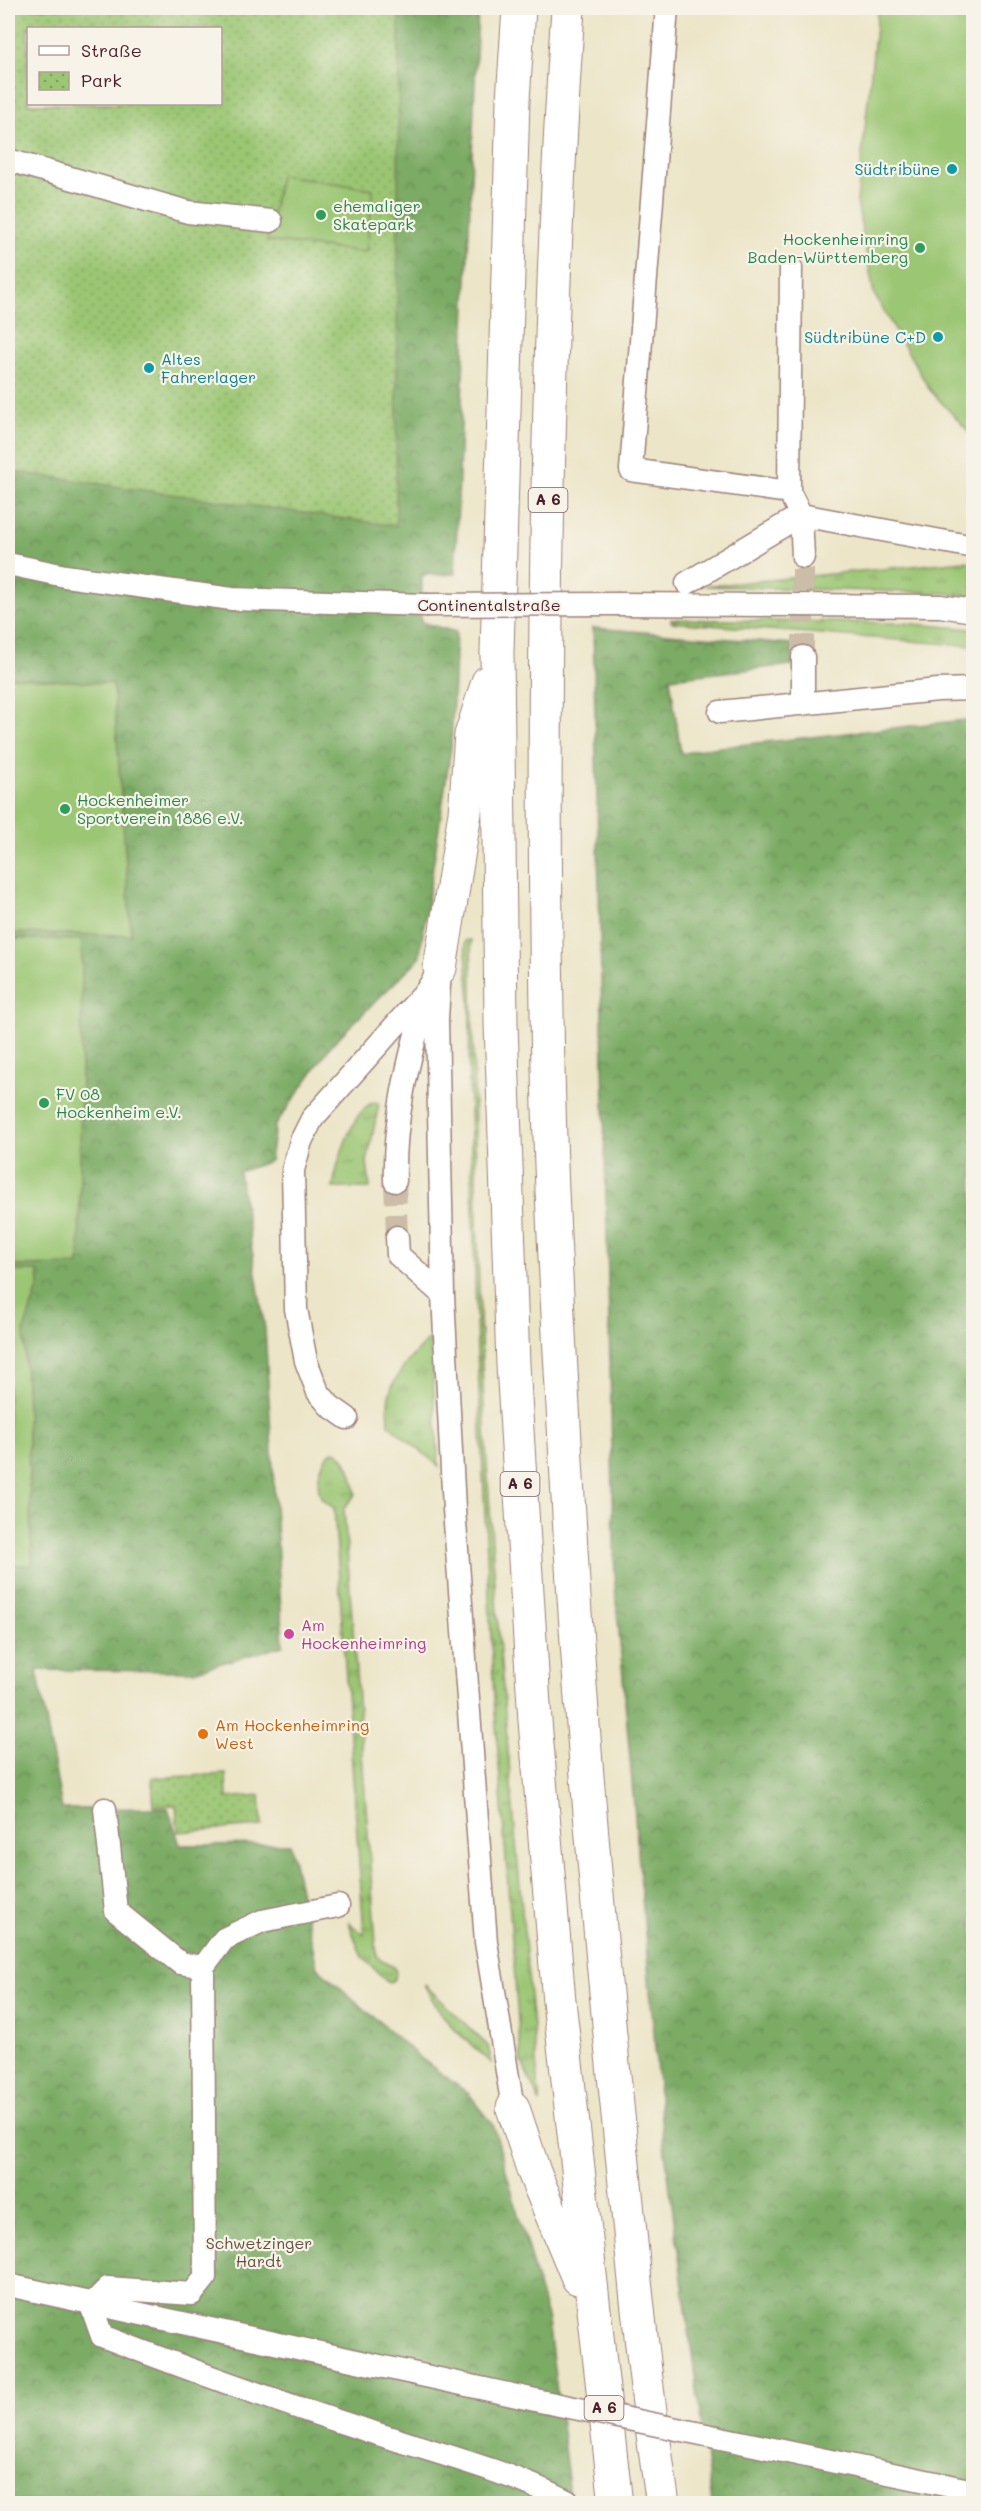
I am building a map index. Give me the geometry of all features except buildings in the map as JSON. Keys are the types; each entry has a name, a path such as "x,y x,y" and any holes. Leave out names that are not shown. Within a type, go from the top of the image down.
{"highway":[{"name":"A 6","path":"519,8 513,112 497,652 501,1024 513,1365 536,1733 559,2001 616,2504"},
{"name":"A 6","path":"568,8 552,338 545,651 545,905 555,1256 581,1718 608,2023 647,2391 663,2504"},
{"path":"434,979 465,813 471,735 497,652"},
{"path":"513,2108 534,2172 593,2313"}],"street":[{"path":"667,8 632,470 789,492"},
{"path":"8,160 188,212 271,221"},
{"path":"791,268 789,492 801,515 803,557"},
{"path":"687,583 801,515 974,547"},
{"name":"Continentalstraße","path":"8,564 65,576 232,599 426,605 940,606 974,611"},
{"path":"803,657 803,704"},
{"path":"720,712 938,690 974,689"},
{"path":"395,1181 394,1152 401,1091 434,979"},
{"path":"434,979 437,1019 443,1296 460,1600 486,1942 513,2108"},
{"path":"346,1418 330,1406 318,1392 306,1361 296,1309 293,1170 301,1141 312,1119 434,979"},
{"path":"397,1238 398,1256 443,1296"},
{"path":"105,1809 116,1911 180,1963 203,1967"},
{"path":"91,2305 108,2288 192,2294 205,2278 203,1967 224,1939 262,1921 338,1906"},
{"path":"8,2285 91,2305 974,2492"},
{"path":"91,2305 102,2336 354,2426 502,2473 550,2492 567,2501 567,2504"}],"green space":[{"name":"Schwetzinger Hardt","path":"8,8 478,8 455,574 422,575 421,622 456,632 451,748 419,959 332,1044 275,1126 270,1161 239,1172 265,1329 283,1646 193,1671 37,1670 62,1809 168,1808 180,1845 290,1844 317,1967 418,2056 469,2094 493,2124 548,2321 571,2503 8,2503 8,1565 32,1564 24,1330 39,1285 38,1271 8,1271 8,1266 79,1265 82,941 8,939 8,933 131,935 113,684 8,677"},
{"path":"8,8 399,8 396,526 8,471"},
{"name":"Hockenheimring Baden-Württemberg","path":"878,8 973,8 973,436 930,390 874,294 857,202"},
{"name":"ehemaliger Skatepark","path":"280,175 373,189 366,252 267,241"},
{"path":"965,561 973,563 973,597 942,593 705,586"},
{"path":"671,619 902,623 973,629 973,646 671,622"},
{"path":"593,628 792,644 793,665 670,678 681,754 703,749 973,719 973,2503 712,2503 662,2130 615,1585"},
{"name":"Hockenheimer Sportverein 1886 e.V.","path":"8,677 113,684 131,935 8,933"},
{"name":"FV 08 Hockenheim e.V.","path":"8,939 82,940 79,1265 8,1266"},
{"path":"471,940 479,1288 489,1496 506,1724 540,2103 521,2060 494,1699 477,1348 469,1077 470,1002 465,941"},
{"path":"375,1102 379,1104 367,1162 370,1188 333,1188 346,1139 352,1126 359,1115"},
{"path":"8,1271 38,1271 39,1285 24,1330 32,1565 8,1565"},
{"path":"430,1337 439,1466 389,1425 388,1403 395,1380"},
{"path":"335,1451 347,1464 356,1494 344,1508 377,1957 396,1971 395,1979 388,1983 361,1955 349,1923 364,1934 334,1508 322,1499 319,1486 322,1465"},
{"path":"226,1774 227,1798 260,1795 262,1826 178,1832 176,1805 154,1806 152,1778"},
{"path":"424,1984 488,2046 492,2063 445,2019"}],"tunnel":[{"path":"803,557 803,657"},
{"path":"395,1181 397,1237"}],"place":[{"name":"Südtribüne","path":"952,169"},
{"name":"ehemaliger Skatepark","path":"321,215"},
{"name":"Hockenheimring Baden-Württemberg","path":"920,248"},
{"name":"Südtribüne C+D","path":"938,337"},
{"name":"Altes Fahrerlager","path":"149,368"},
{"name":"Hockenheimer Sportverein 1886 e.V.","path":"65,809"},
{"name":"FV 08 Hockenheim e.V.","path":"44,1103"},
{"name":"Am Hockenheimring","path":"289,1634"},
{"name":"Am Hockenheimring West","path":"203,1734"}]}
